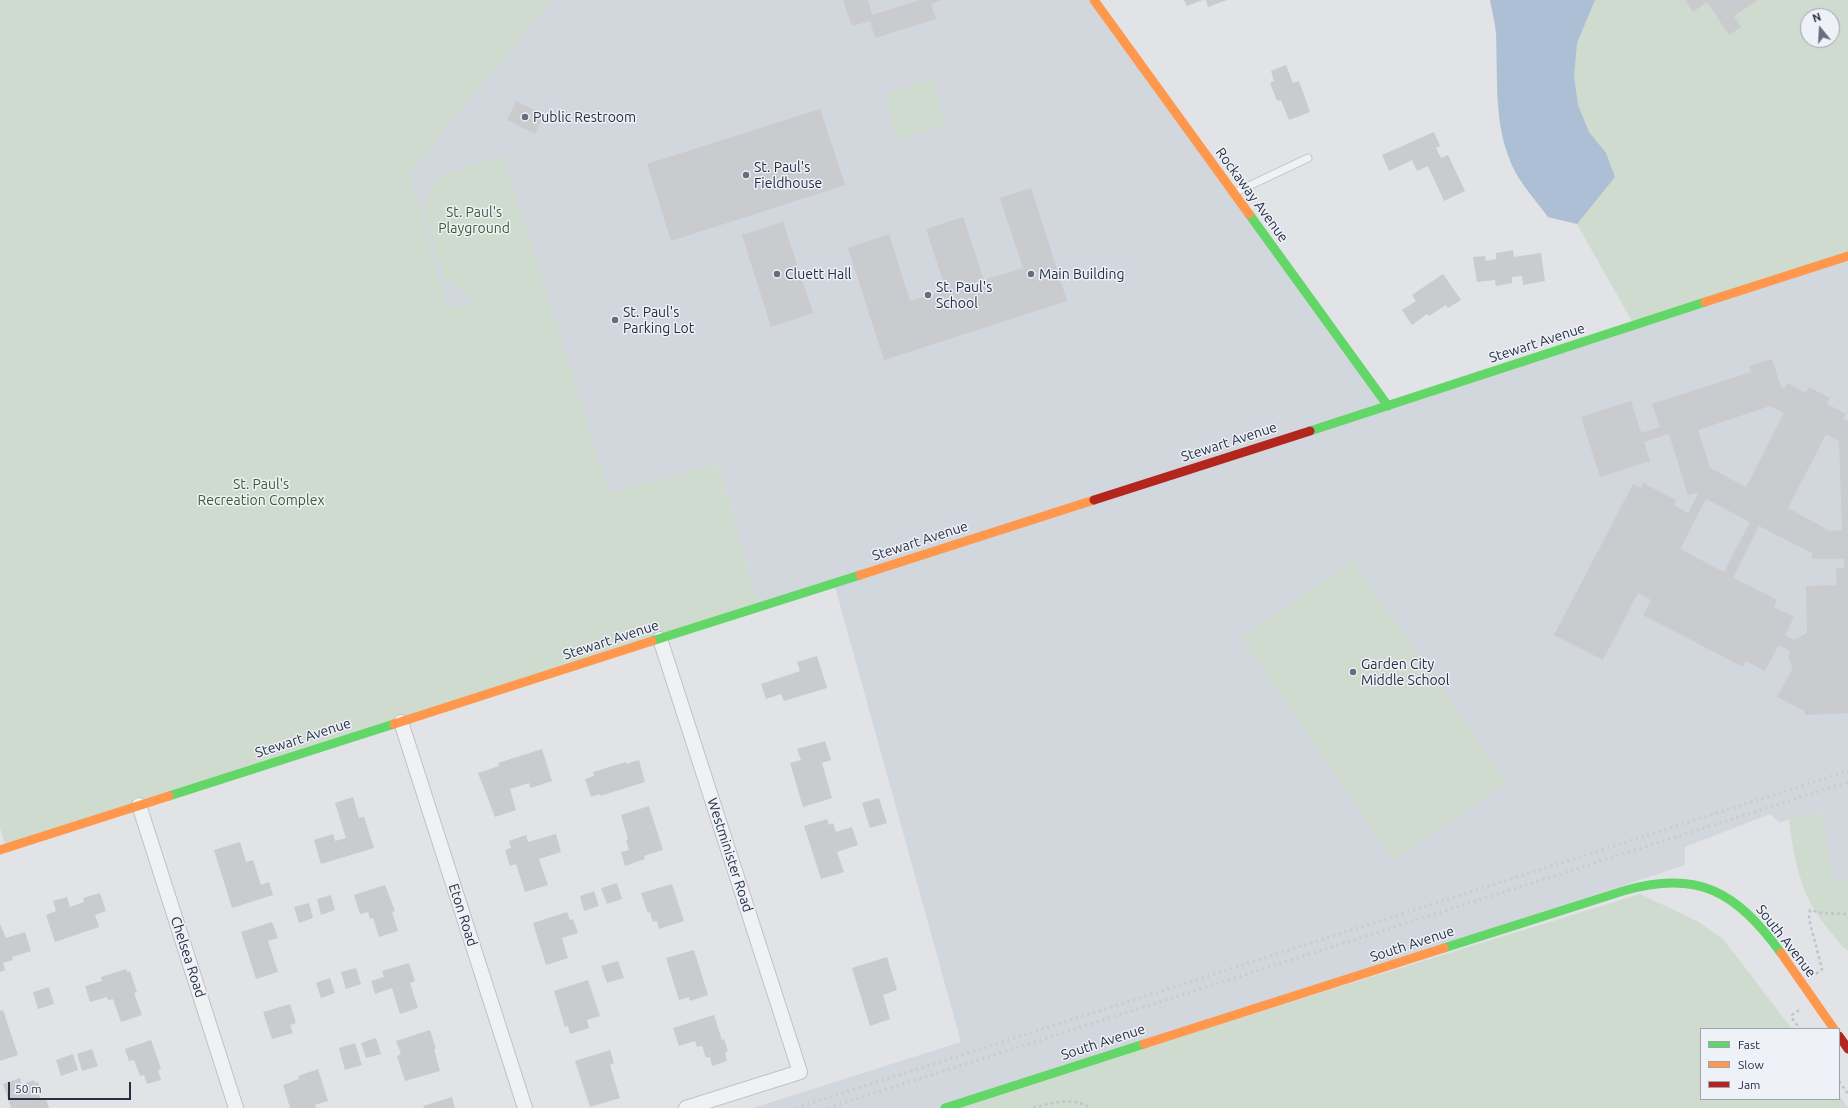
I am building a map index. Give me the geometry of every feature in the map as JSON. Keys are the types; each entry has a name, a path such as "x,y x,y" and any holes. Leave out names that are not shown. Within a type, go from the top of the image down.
{"main road":[{"name":"Rockaway Avenue","path":"1094,0 1388,406"},
{"name":"Stewart Avenue","path":"0,850 1388,406 1848,256"},
{"name":"South Avenue","path":"944,1108 1623,891 1643,885 1667,882 1700,887 1715,892 1736,903 1751,915 1767,934 1833,1028"},
{"path":"1840,1037 1848,1049"}],"street":[{"name":"Westminister Road","path":"660,638 800,1072 686,1108"},
{"name":"Eton Road","path":"401,722 525,1108"},
{"name":"Chelsea Road","path":"139,805 236,1108"}],"lane":[{"path":"1234,193 1308,158"}],"path":[{"path":"1822,969 1809,919 1810,910 1822,913 1848,914"},
{"path":"1792,1015 1792,1018 1799,1028"},
{"path":"1840,1082 1848,1094"},
{"path":"1033,1108 1064,1100 1082,1103 1091,1108"}],"shaded area":[{"path":"552,0 1096,0 1387,405 1848,256 1848,881 1835,883 1821,813 1789,819 1780,823 1770,814 1685,847 1685,865 948,1108 753,1108 961,1042 834,583 759,608 719,464 609,493 543,280 448,310 409,173"}],"green space":[{"name":"St. Paul's Recreation Complex","path":"0,0 552,0 409,173 448,309 477,300 445,280 421,208 437,177 502,156 543,280 609,492 719,464 759,608 6,848 0,828"},
{"path":"1490,0 1848,0 1848,257 1634,325 1577,224 1548,217 1525,188 1515,172 1508,155 1500,126 1496,33"},
{"path":"932,79 946,125 897,140 884,94"},
{"path":"1353,560 1507,782 1394,860 1241,638"},
{"path":"1821,813 1835,882 1848,881 1848,951 1842,946 1826,926 1812,906 1799,875 1794,852 1789,819"},
{"path":"1640,894 1697,921 1724,940 1791,1028 1700,1028 1700,1100 1840,1100 1840,1096 1848,1108 948,1108"}],"water":[{"path":"1490,0 1595,0 1577,43 1574,76 1578,105 1589,132 1606,153 1615,177 1577,224 1548,217 1525,188 1511,163 1500,126 1496,33"}],"building":[{"path":"843,0 868,0 872,15 920,0 942,0 931,4 936,19 875,38 870,21 852,26"},
{"path":"1184,0 1203,0 1187,6"},
{"path":"1206,0 1227,0 1208,7"},
{"path":"1685,0 1758,0 1734,16 1741,27 1729,35 1707,2 1693,12"},
{"path":"1286,65 1293,83 1299,81 1310,112 1289,120 1281,100 1277,101 1270,83 1274,81 1271,71"},
{"name":"Public Restroom","path":"516,101 544,115 535,134 507,120"},
{"name":"St. Paul's Fieldhouse","path":"820,109 845,185 671,241 647,164"},
{"path":"1434,132 1440,146 1436,148 1441,158 1448,155 1465,191 1444,201 1428,166 1417,171 1412,160 1389,171 1382,155"},
{"name":"Main Building","path":"1031,188 1067,301 884,360 848,248 889,234 910,301 946,290 926,229 963,217 984,280 1023,268 1000,198"},
{"name":"Cluett Hall","path":"783,222 813,313 771,327 742,235"},
{"path":"1513,250 1514,257 1541,253 1545,281 1523,285 1522,276 1512,277 1512,283 1496,286 1495,280 1477,282 1473,257 1485,256 1486,261 1496,259 1496,253"},
{"path":"1443,274 1461,300 1448,308 1446,305 1429,316 1427,314 1412,325 1402,310 1416,301 1412,295"},
{"path":"1772,359 1781,387 1784,389 1787,383 1806,393 1809,387 1830,398 1827,404 1846,414 1843,419 1848,421 1848,713 1805,715 1805,711 1777,697 1793,668 1789,659 1789,650 1779,645 1765,671 1746,661 1743,667 1643,615 1651,600 1638,593 1603,660 1554,635 1633,484 1641,488 1643,483 1676,500 1674,505 1688,513 1698,494 1695,493 1688,495 1669,434 1644,442 1650,461 1600,477 1581,417 1631,401 1641,433 1660,427 1652,404 1751,372 1749,366","holes":["1770,406 1784,413 1746,487 1710,468 1698,430","1826,434 1839,441 1842,530 1830,531 1788,508","1706,499 1750,522 1724,572 1680,549","1759,526 1812,553 1812,559 1844,559 1844,568 1836,568 1837,585 1806,586 1807,633 1794,640 1785,635 1794,617 1774,607 1777,600 1733,578"]},
{"path":"817,656 827,688 784,701 781,694 766,699 761,684 800,671 797,662"},
{"path":"825,741 831,760 822,763 832,798 803,807 790,763 801,760 797,749"},
{"path":"542,749 552,781 531,788 529,783 510,789 516,810 495,817 478,773 499,766 498,763"},
{"path":"639,760 645,782 600,796 600,794 591,797 585,779 594,776 593,772 626,762 626,764"},
{"path":"353,797 359,818 364,817 374,848 321,864 314,840 333,834 335,841 346,838 335,803"},
{"path":"879,798 887,823 870,828 862,803"},
{"path":"649,806 663,850 644,856 645,859 625,866 621,852 629,850 626,840 628,839 621,815"},
{"path":"827,819 829,825 833,823 836,832 852,827 858,845 837,852 844,872 821,879 804,826"},
{"path":"556,834 561,852 539,859 548,885 525,892 516,864 510,866 505,850 511,848 509,841 526,835 528,842"},
{"path":"240,842 246,862 253,860 261,885 269,882 273,895 232,908 214,850"},
{"path":"617,883 622,899 607,904 601,888"},
{"path":"672,884 684,921 659,929 657,921 653,922 650,912 648,913 641,893"},
{"path":"385,885 395,911 392,912 398,931 379,937 373,918 370,919 368,912 360,914 354,895"},
{"path":"594,891 599,906 584,911 580,896"},
{"path":"100,893 106,911 95,915 99,927 55,942 46,915 56,911 53,901 67,897 70,907 84,902 83,898"},
{"path":"331,895 335,910 321,915 317,899"},
{"path":"309,903 313,918 299,923 294,907"},
{"path":"567,912 570,920 573,919 578,933 562,938 568,958 546,965 533,923"},
{"path":"272,922 278,938 268,941 278,972 256,979 241,932"},
{"path":"0,924 6,938 25,932 31,951 12,957 13,960 3,963 5,970 0,972"},
{"path":"694,950 708,995 690,1001 689,997 679,1000 666,958"},
{"path":"887,957 897,990 883,995 890,1019 870,1026 852,968"},
{"path":"618,961 624,978 607,983 601,966"},
{"path":"409,963 415,981 410,983 418,1008 400,1014 392,988 375,994 371,981 384,977 382,971"},
{"path":"356,968 361,984 346,989 341,972"},
{"path":"126,969 127,972 130,971 137,992 134,993 142,1015 121,1022 113,999 108,1000 107,997 90,1002 85,986 102,981 101,977"},
{"path":"330,978 335,993 321,998 316,983"},
{"path":"588,980 600,1016 587,1020 589,1028 570,1034 568,1026 565,1027 554,991"},
{"path":"49,987 54,1004 38,1009 33,992"},
{"path":"290,1004 296,1023 290,1025 293,1033 272,1039 263,1012"},
{"path":"3,1010 18,1055 0,1061 0,1011"},
{"path":"714,1015 722,1040 724,1039 728,1051 725,1052 727,1061 712,1066 710,1057 706,1058 702,1046 697,1047 695,1041 679,1046 673,1028"},
{"path":"430,1030 436,1049 434,1049 440,1071 405,1081 397,1056 401,1054 396,1041"},
{"path":"376,1038 381,1054 366,1058 361,1043"},
{"path":"151,1040 161,1069 158,1070 161,1080 147,1084 144,1075 140,1076 134,1060 129,1061 125,1049"},
{"path":"355,1043 362,1065 345,1070 339,1048"},
{"path":"92,1049 98,1066 82,1071 77,1054"},
{"path":"610,1050 614,1063 610,1065 620,1098 590,1107 575,1061"},
{"path":"73,1054 78,1070 61,1076 56,1060"},
{"path":"318,1069 328,1101 315,1105 316,1108 290,1108 283,1085 299,1079 298,1076"},
{"path":"20,1078 22,1084 34,1080 35,1083 38,1082 43,1094 39,1095 41,1100 46,1098 49,1108 11,1108 3,1084"},
{"path":"452,1097 455,1108 424,1108 423,1106"}],"railway":[{"path":"796,1108 1848,771"},
{"path":"828,1108 1848,782"}],"traffic: fast":[{"path":"1249,214 1388,406"},
{"path":"1310,431 1705,302"},
{"path":"652,641 860,575"},
{"path":"169,796 394,724"},
{"path":"1444,948 1623,891 1650,885 1673,883 1694,885 1714,891 1731,901 1748,914 1765,932 1781,953"},
{"path":"945,1108 1144,1044"}],"traffic: slow":[{"path":"1094,0 1249,214"},
{"path":"1705,302 1848,256"},
{"path":"860,575 1094,500"},
{"path":"394,724 652,641"},
{"path":"0,850 169,796"},
{"path":"1144,1044 1444,948"},
{"path":"1781,953 1833,1028"}],"traffic: jam":[{"path":"1094,500 1310,431"},
{"path":"1840,1037 1848,1049"}],"place":[{"name":"Public Restroom","path":"525,117"},
{"name":"St. Paul's Fieldhouse","path":"746,175"},
{"name":"Cluett Hall","path":"777,274"},
{"name":"Main Building","path":"1031,274"},
{"name":"St. Paul's School","path":"928,295"},
{"name":"St. Paul's Parking Lot","path":"615,320"},
{"name":"Garden City Middle School","path":"1353,672"}],"park label":[{"name":"St. Paul's Playground","path":"474,220"}]}
